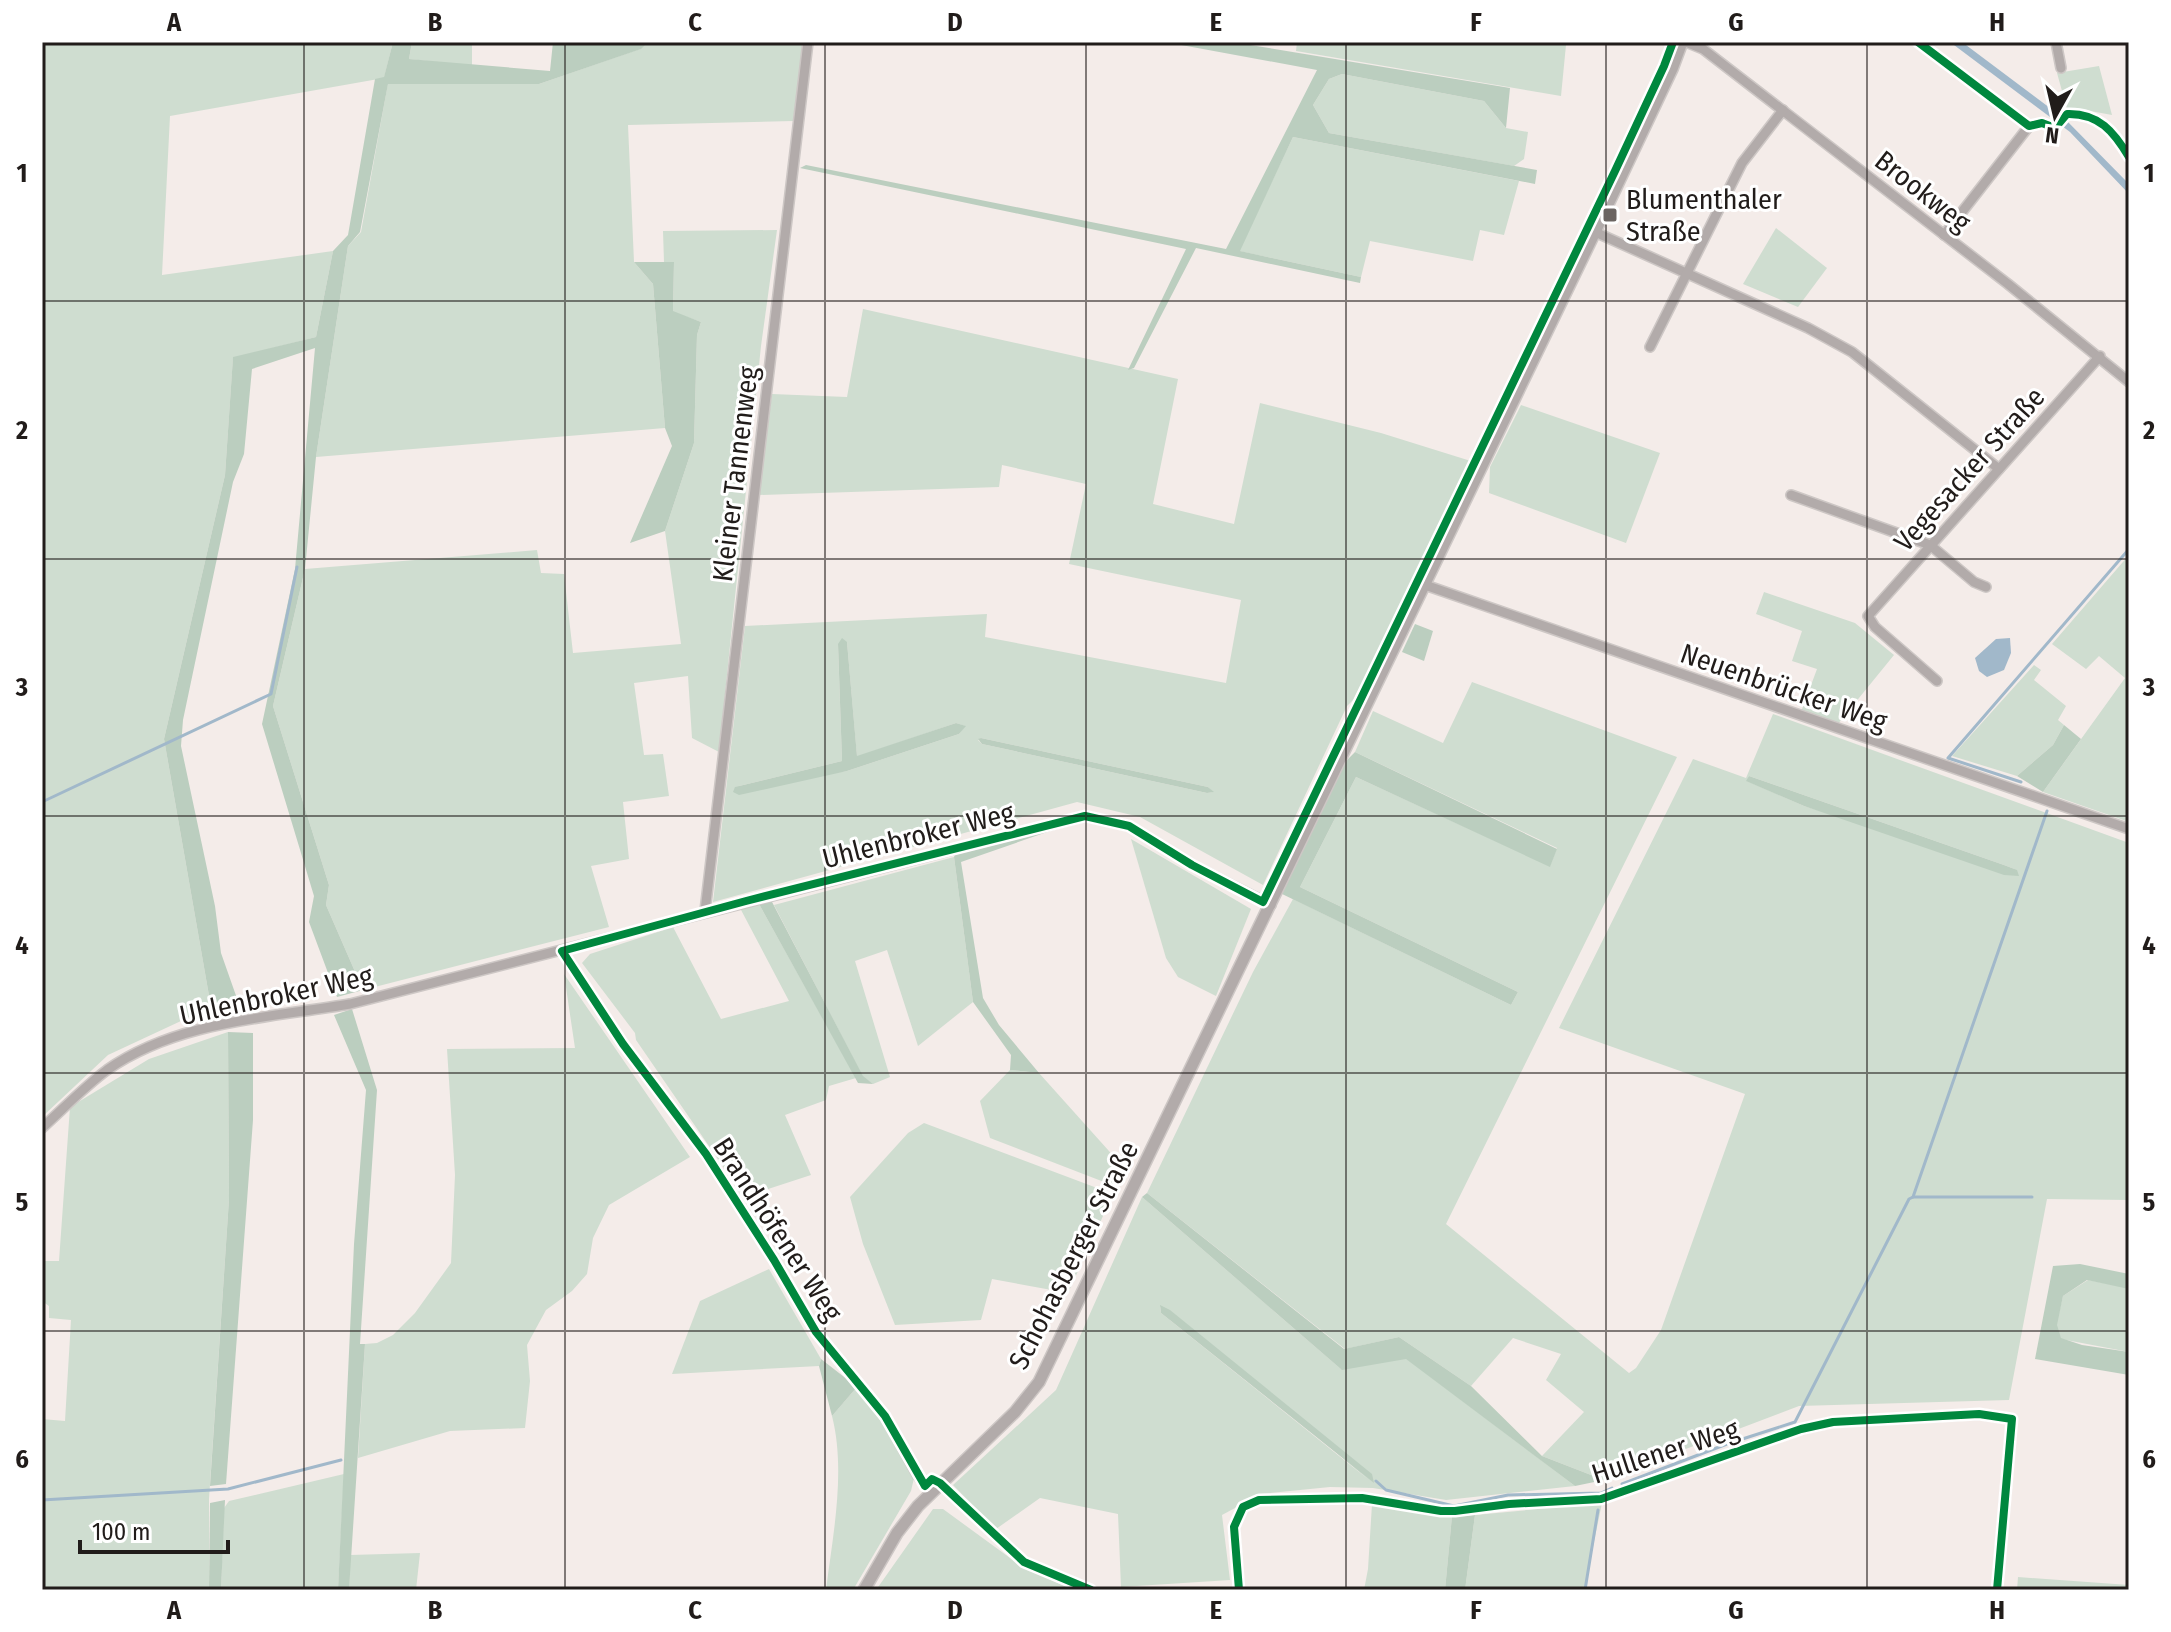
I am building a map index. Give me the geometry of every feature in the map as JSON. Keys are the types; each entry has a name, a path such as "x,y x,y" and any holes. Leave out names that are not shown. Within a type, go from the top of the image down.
{"street":[{"name":"Kleiner Tannenweg","path":"705,911 808,42"},
{"name":"Brookweg","path":"1684,42 1703,49 1783,110 2100,356 2129,382"},
{"name":"Schohasberger Straße","path":"864,1590 897,1533 935,1488 1015,1412 1039,1382 1684,42"},
{"path":"1918,42 2029,126 1944,235"},
{"path":"2056,42 2061,68"},
{"path":"1650,347 1742,163 1783,110"},
{"path":"1595,232 1808,328 1852,352 1999,469"},
{"name":"Vegesacker Straße","path":"1937,681 1875,627 1868,616 2100,356"},
{"path":"1791,495 1930,545 1974,582 1986,587"},
{"name":"Neuenbrücker Weg","path":"1425,585 2129,829"},
{"name":"Uhlenbroker Weg","path":"42,1128 106,1071 154,1045 176,1037 246,1019 350,1004 1085,816 1129,826 1192,865 1271,905"},
{"name":"Brandhöfener Weg","path":"562,951 623,1044 706,1154 816,1332 885,1416 918,1476 1024,1562 1091,1590"},
{"name":"Hullener Weg","path":"1239,1590 1234,1527 1243,1507 1259,1500 1362,1498 1441,1511 1601,1499 1801,1429 1833,1422 1979,1414 2012,1419 1997,1590"}],"green space":[{"path":"42,42 393,42 384,78 170,116 162,275 333,251 316,337 233,358 225,475 164,739 211,1007 108,1055 42,1117"},
{"path":"393,42 412,42 409,59 550,71 553,42 648,42 641,49 539,84 388,84 360,232 348,246 316,457 305,569 273,706 329,885 326,905 363,990 337,997 309,922 314,896 262,724 295,569 315,348 252,369 244,454 233,482 183,720 181,746 215,906 221,953 240,1007 235,1011 211,1007 164,739 225,475 233,357 316,337 333,251 348,235 375,79 384,77"},
{"path":"412,42 472,42 472,66 409,59"},
{"path":"648,42 803,42 793,121 628,125 634,262 653,284 665,428 316,457 348,246 361,232 388,83 539,84 640,49"},
{"path":"1165,42 1232,42 1510,88 1506,128 1484,101 1342,74 1329,79 1313,105 1329,133 1537,170 1535,184 1293,137 1240,251 1361,277 1360,283 1196,248 1134,368 1128,370 1186,249 800,168 806,165 1226,249 1317,70"},
{"path":"1297,42 1545,42 1566,45 1561,96 1296,51"},
{"path":"2099,66 2112,115 2067,109 2057,73"},
{"path":"1342,74 1484,101 1506,128 1528,132 1524,159 1514,166 1329,133 1313,105 1329,79"},
{"path":"1293,137 1519,181 1504,235 1480,230 1473,261 1370,241 1361,277 1239,251"},
{"path":"1776,228 1827,268 1798,307 1743,284"},
{"path":"777,230 761,346 719,752 692,738 688,676 634,683 644,755 663,754 669,796 623,802 629,859 591,866 609,927 363,990 326,905 329,885 273,706 305,569 537,550 541,573 564,574 573,653 681,644 665,531 694,443 697,335 701,322 673,312 674,262 664,262 663,231"},
{"path":"634,262 674,262 673,311 701,322 697,335 694,443 665,531 630,543 672,446 665,428 653,284"},
{"path":"863,309 1178,379 1153,504 1234,524 1260,403 1381,433 1474,462 1354,699 1347,706 1263,885 1140,817 1077,802 713,902 745,626 987,614 985,637 1226,683 1241,600 1069,564 1086,484 1002,465 999,487 759,495 772,394 847,397","holes":["847,642 857,757 956,723 965,726 959,734 847,771 735,787 842,761 838,645","981,738 1208,787 1213,792 982,744 978,740"]},
{"path":"1521,405 1660,453 1626,543 1489,493 1490,467"},
{"path":"2129,555 2129,822 2043,792 2125,678 2099,656 2086,669 2052,644"},
{"path":"1764,592 1855,623 1894,655 1837,725 1801,712 1817,669 1792,661 1802,631 1756,614"},
{"path":"1415,624 1433,631 1424,661 1402,652"},
{"path":"842,638 847,642 857,756 956,723 966,726 959,734 847,771 739,795 733,792 735,787 842,761 838,644"},
{"path":"2034,665 2041,670 2034,680 2066,706 2058,720 2064,725 2053,745 2017,776 1952,756"},
{"path":"1472,682 1677,757 1446,1224 1629,1373 1636,1368 1661,1330 1745,1094 1559,1028 1693,759 1746,778 1773,714 2129,843 2129,1200 2047,1199 2009,1400 1799,1406 1604,1480 1542,1456 1584,1412 1546,1380 1561,1354 1513,1338 1471,1386 1399,1337 1345,1349 1147,1193 1253,972 1293,899 1511,1005 1518,992 1300,887 1356,777 1550,866 1557,848 1355,752 1373,711 1443,743","holes":["1749,776 2017,870 1804,806 1747,781"]},
{"path":"2064,725 2081,739 2043,792 2017,776 2053,745"},
{"path":"978,739 1208,787 1214,792 982,744"},
{"path":"1355,752 1557,849 1550,867 1356,777 1300,887 1518,992 1511,1005 1280,893 1346,761"},
{"path":"1749,776 2004,865 2017,870 2019,876 2004,875 1804,806 1746,781"},
{"path":"1050,829 961,862 983,998 999,1025 1039,1073 1010,1070 1011,1055 973,1002 954,857 958,848"},
{"path":"1131,839 1251,909 1216,996 1178,977 1166,958"},
{"path":"954,857 973,1002 918,1046 887,950 855,961 890,1077 873,1084 863,1077 774,905"},
{"path":"771,900 863,1076 873,1084 858,1083 759,904"},
{"path":"759,904 856,1078 829,1086 826,1100 785,1115 811,1175 744,1197 636,1040 635,1033 582,963 590,954 673,927 721,1019 789,1001 740,908"},
{"path":"564,974 690,1157 609,1205 593,1238 587,1274 572,1291 546,1310 527,1345 530,1381 525,1428 450,1431 358,1458 365,1344 377,1343 393,1335 415,1313 451,1263 455,1175 447,1049 575,1048"},
{"path":"352,1009 377,1090 360,1344 365,1344 349,1590 338,1590 354,1244 366,1090 334,1015"},
{"path":"228,1032 229,1199 209,1499 209,1590 42,1590 42,1419 65,1421 71,1320 49,1318 49,1306 42,1301 42,1261 59,1261 70,1107 149,1059"},
{"path":"228,1032 253,1033 253,1120 226,1484 210,1486 229,1199"},
{"path":"1010,1070 1039,1073 1126,1170 1117,1187 990,1138 980,1101"},
{"path":"924,1123 1113,1194 1068,1293 992,1279 981,1320 895,1325 863,1244 850,1197 908,1133"},
{"path":"1147,1193 1344,1349 1399,1337 1471,1386 1542,1456 1604,1480 1575,1486 1406,1359 1342,1370 1142,1197"},
{"path":"1142,1197 1341,1369 1406,1358 1575,1486 1446,1500 1373,1488 1330,1487 1261,1494 1222,1515 1230,1580 1121,1587 1118,1514 1040,1498 996,1529 953,1485 1056,1390","holes":["1160,1306 1369,1480 1161,1313"]},
{"path":"2080,1264 2129,1274 2129,1289 2087,1280 2063,1296 2057,1325 2061,1338 2082,1345 2129,1352 2129,1375 2035,1359 2053,1266"},
{"path":"769,1269 821,1359 819,1366 672,1374 700,1301"},
{"path":"2088,1280 2129,1288 2129,1352 2061,1339 2056,1325 2063,1296"},
{"path":"1160,1305 1372,1474 1374,1483 1161,1313"},
{"path":"821,1359 857,1387 832,1416 819,1366"},
{"path":"857,1387 914,1478 911,1491 853,1590 826,1590 838,1480 832,1416"},
{"path":"344,1474 338,1590 221,1590 224,1508 229,1501"},
{"path":"225,1500 221,1590 209,1590 210,1503"},
{"path":"1602,1503 1584,1590 1465,1590 1475,1515"},
{"path":"1372,1504 1452,1516 1445,1590 1364,1590"},
{"path":"933,1509 943,1509 1021,1566 1073,1590 876,1590"},
{"path":"1475,1515 1465,1590 1445,1590 1452,1516"},
{"path":"420,1553 416,1590 349,1590 350,1555"},
{"path":"2018,1577 2129,1585 2129,1590 2017,1590"}],"water":[{"path":"1950,42 1962,42 2066,120 2129,184 2129,194 2070,132"},
{"path":"2010,638 2011,653 2004,670 1987,677 1979,671 1975,658 1996,639"}],"waterway":[{"path":"2021,782 1948,758 2129,549"},
{"path":"42,802 271,694 297,567"},
{"path":"1913,1197 2047,811"},
{"path":"1622,1484 1795,1422 1909,1199 2032,1197"},
{"path":"42,1500 228,1489 341,1460"},
{"path":"1376,1481 1386,1490 1454,1506 1508,1495 1601,1493 1612,1488"},
{"path":"1585,1590 1598,1510"}],"cycle path":[{"path":"1091,1590 1024,1562 940,1483 932,1479 925,1486 885,1416 816,1332 706,1154 623,1044 562,951 746,901 1085,816 1129,826 1192,865 1263,902 1615,171 1673,42"},
{"path":"1918,42 2029,126 2042,123 2055,128 2067,114 2088,117 2111,132 2129,157"},
{"path":"1239,1590 1234,1527 1243,1507 1259,1500 1362,1498 1455,1511 1509,1504 1601,1499 1801,1429 1833,1422 1979,1414 2012,1419 1997,1590"}],"place":[{"name":"Blumenthaler Straße","path":"1610,215"}]}
